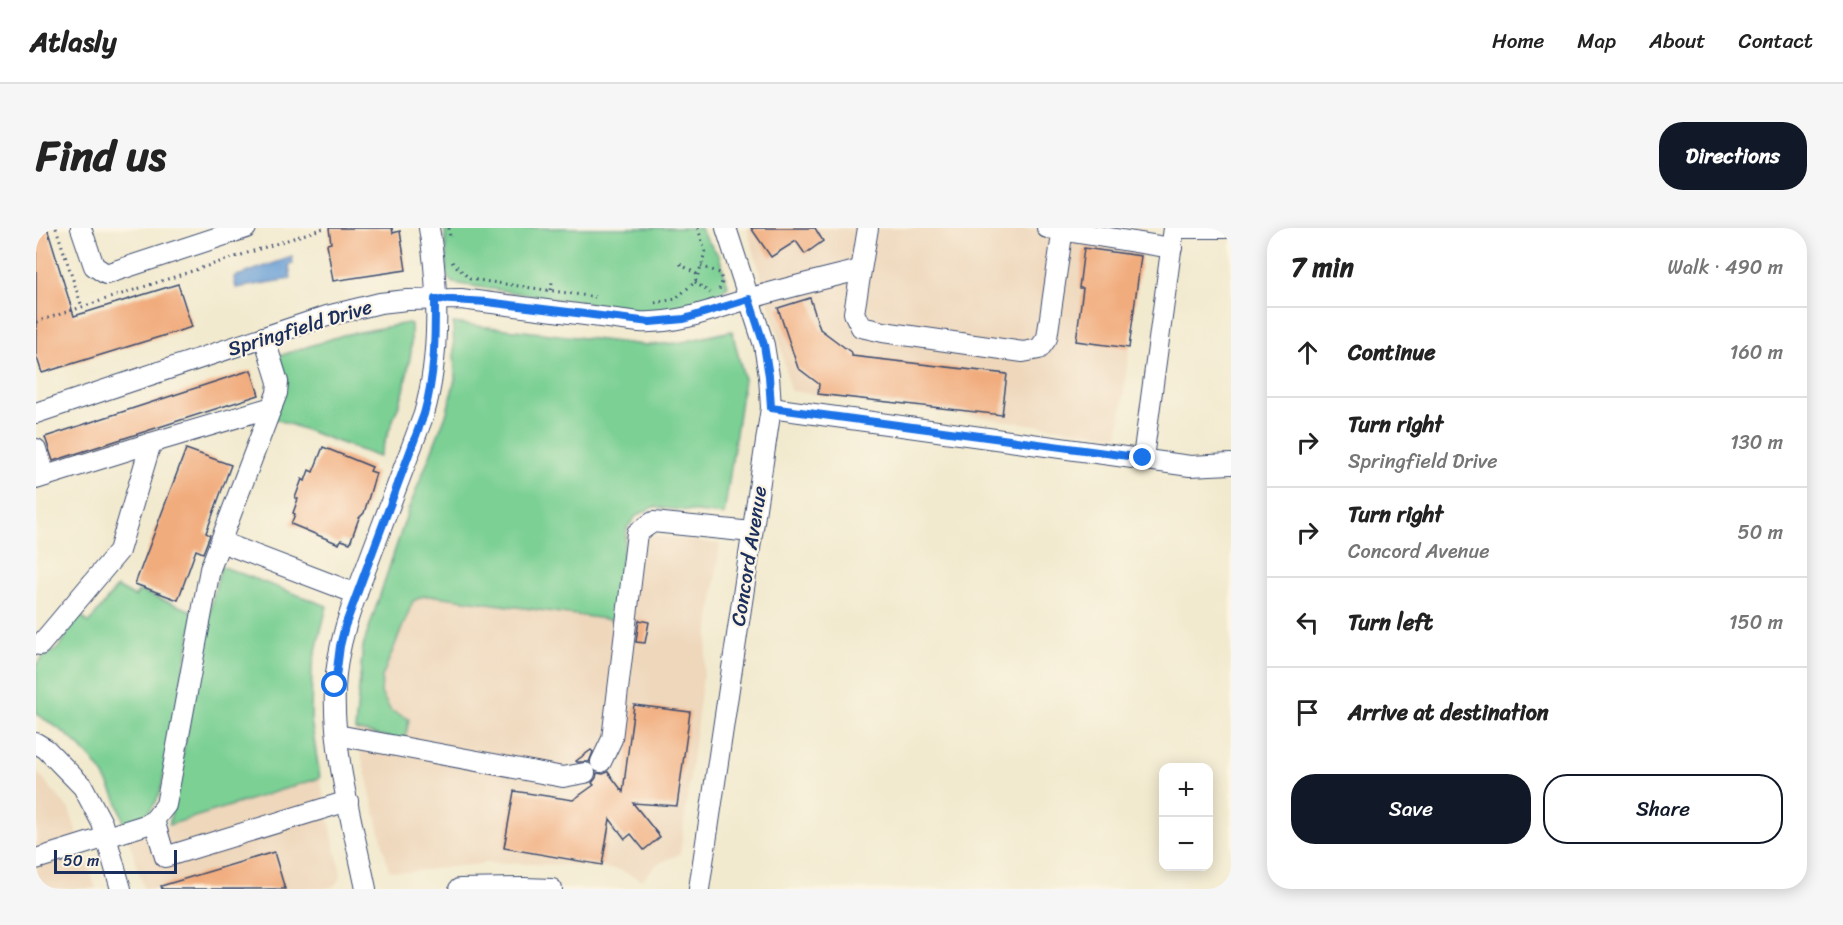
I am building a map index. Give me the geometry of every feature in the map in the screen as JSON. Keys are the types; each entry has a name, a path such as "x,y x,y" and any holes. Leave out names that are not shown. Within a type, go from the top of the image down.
{"street":[{"path":"81,228 94,266 106,274 246,228"},
{"path":"366,889 339,760 334,705 337,665 345,626 429,397 435,360 435,299 434,255 429,228"},
{"name":"Concord Avenue","path":"699,889 771,408 764,345 726,228"},
{"path":"868,228 854,313 861,327 1023,352 1039,349 1047,338 1058,229 1173,235 1225,228"},
{"path":"1143,458 1173,235"},
{"name":"Springfield Drive","path":"36,413 353,309 406,300 435,299 478,301 650,322 684,319 749,299 860,270"},
{"path":"36,858 132,830 154,820 166,804 210,569 277,393 278,382 264,337"},
{"path":"36,449 40,477 272,407"},
{"path":"771,408 1190,466 1231,464"},
{"path":"37,646 118,551 151,443"},
{"path":"337,735 563,777 593,767 612,739 637,533 653,522 752,532"},
{"path":"221,542 357,594"},
{"path":"36,743 46,749 84,787 102,823 121,889"},
{"path":"154,820 165,857 348,801"},
{"path":"459,889 552,889"}],"path":[{"path":"56,228 82,307"},
{"path":"36,322 324,228"},
{"path":"648,304 675,299 695,282 705,251 698,228"},
{"path":"451,268 452,262 470,279"},
{"path":"680,264 698,275"},
{"path":"695,282 710,293 719,290 722,282 720,273 701,267"},
{"path":"463,280 470,279 605,298"},
{"path":"551,290 552,282"}],"shaded area":[{"path":"747,228 1145,228 1118,436 790,391 778,334"},
{"path":"626,532 720,544 680,854 657,864 642,880 620,870 571,865 487,863 406,872 389,870 355,730 391,711 381,693 382,677 412,601 424,596 436,596 612,620"},
{"path":"36,771 69,809 96,889 36,889"},
{"path":"320,778 341,877 334,886 324,889 144,889 128,838"}],"green space":[{"path":"445,228 701,228 719,256 728,286 712,298 646,313 453,283 447,277"},
{"path":"453,323 645,345 678,343 732,331 744,379 724,515 653,507 637,515 627,528 612,620 436,596 424,596 413,601 382,677 381,693 391,711 409,719 405,741 355,730 363,646 408,511 447,412 455,379"},
{"path":"411,324 411,352 404,391 379,457 273,418 288,381 279,356 343,335"},
{"path":"221,566 327,606 312,667 311,720 320,778 169,825 212,601"},
{"path":"117,587 135,597 139,591 195,612 160,794 146,814 124,824 112,790 92,760 66,734 36,714 37,663 61,645 77,612 89,623"}],"water":[{"path":"292,257 293,264 289,265 291,279 236,288 234,277"}],"building":[{"path":"36,228 47,228 74,316 178,284 192,327 42,373 36,355"},
{"path":"329,228 392,228 393,233 400,231 406,270 333,281 327,244 331,243"},
{"path":"751,228 815,228 823,241 805,254 796,241 771,257"},
{"path":"1084,248 1141,256 1129,348 1076,341 1083,288 1079,288"},
{"path":"810,298 820,329 852,353 852,356 1007,374 1002,415 818,394 819,384 798,368 778,308"},
{"path":"251,370 259,395 53,461 45,437"},
{"path":"323,447 372,467 370,471 376,473 364,513 359,518 350,543 341,540 339,544 291,524 298,499 295,498 302,479 305,481 309,470 313,472"},
{"path":"186,449 231,465 206,533 210,535 203,553 196,550 178,600 135,584"},
{"path":"639,620 649,622 645,643 636,642"},
{"path":"634,705 690,712 677,806 633,803 660,837 644,850 631,834 625,839 610,819 602,865 504,848 514,791 573,800 594,785 592,783 597,773 608,772 623,792"},
{"path":"591,750 593,752 589,762 576,761"},
{"path":"274,852 285,889 162,889 161,886"}],"route":[{"path":"335,685 345,626 429,397 435,360 435,299 461,299 650,322 684,319 749,299 764,345 771,408 1143,458"}]}
